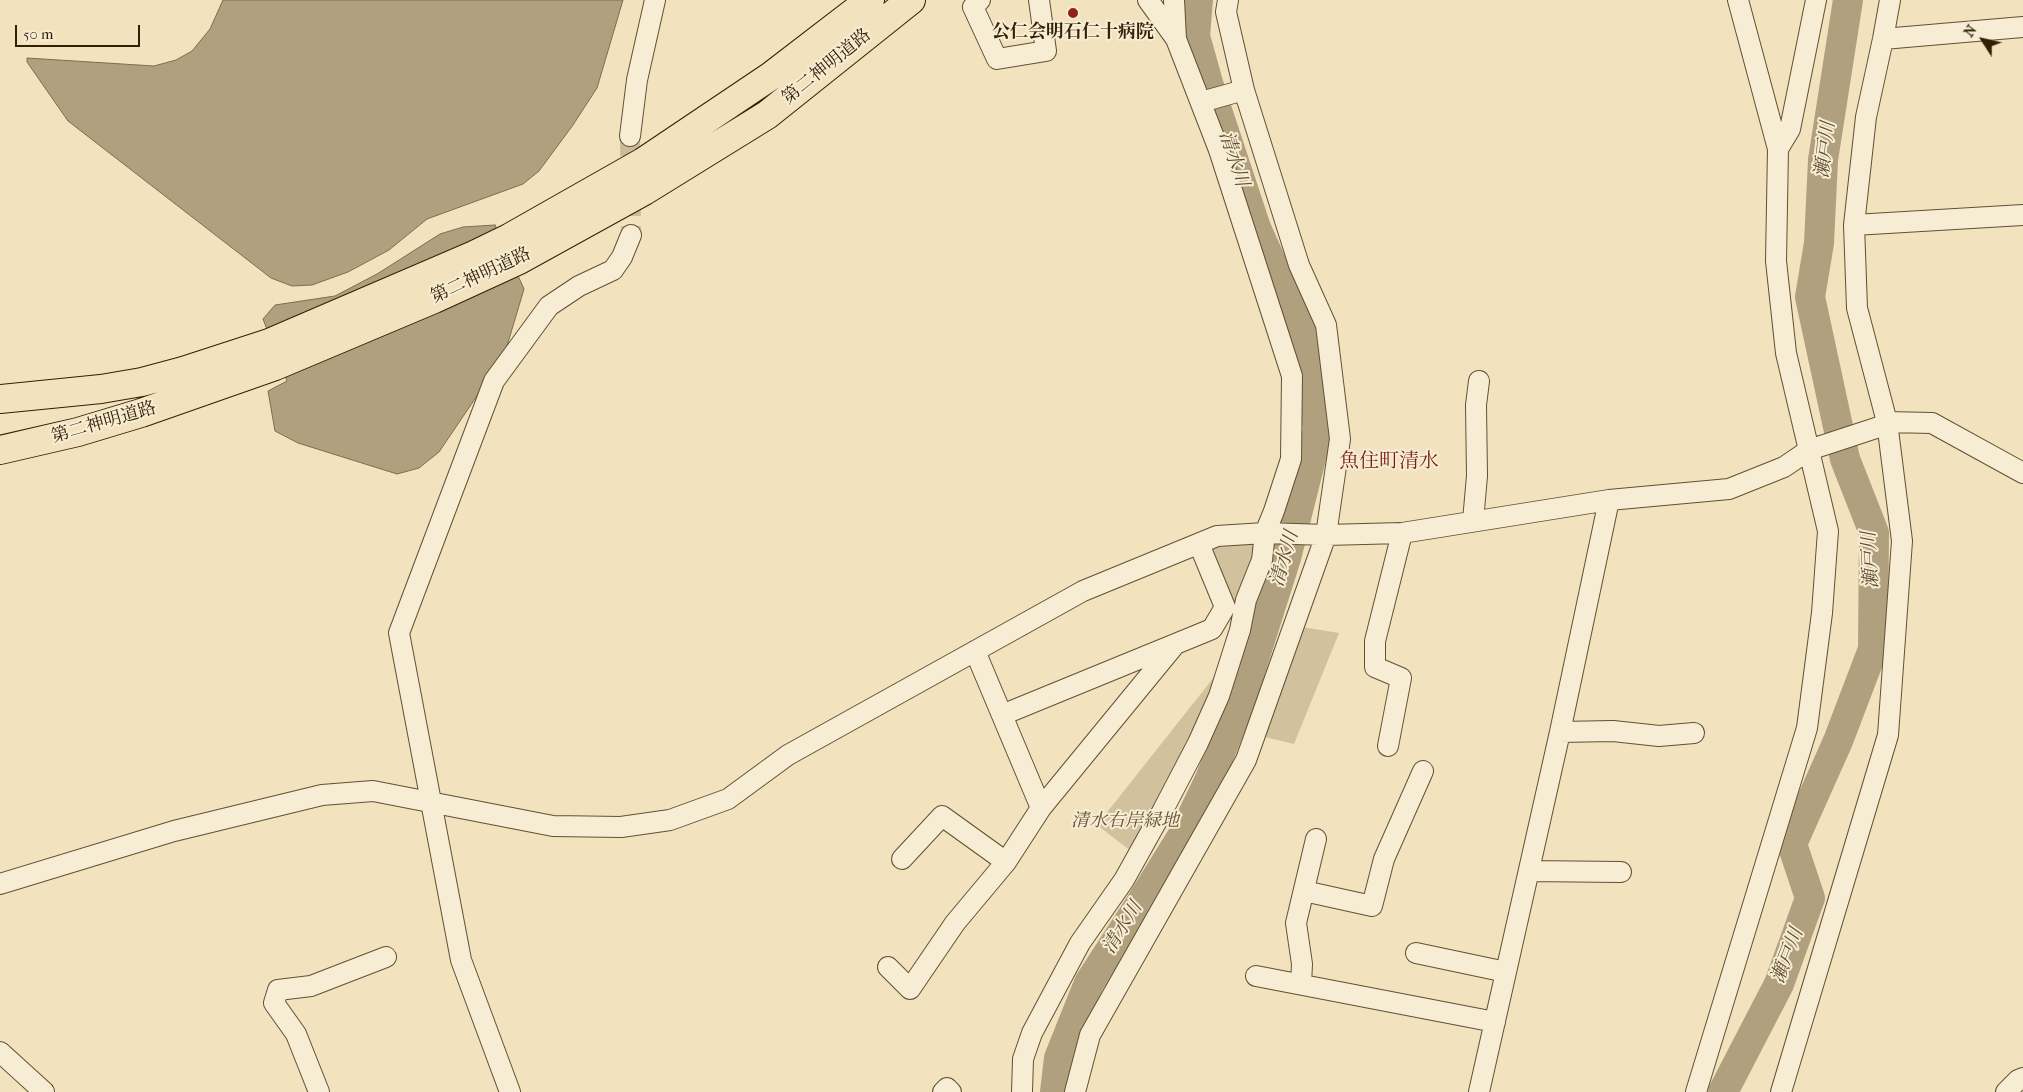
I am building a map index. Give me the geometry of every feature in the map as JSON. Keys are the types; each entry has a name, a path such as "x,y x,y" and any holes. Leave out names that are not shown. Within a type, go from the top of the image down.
{"highway":[{"name":"第二神明道路","path":"0,450 78,432 123,418 272,355 434,299 514,249 771,76 870,0"},
{"name":"第二神明道路","path":"514,249 644,191 767,115 911,0"},
{"name":"第二神明道路","path":"0,399 102,389 142,382 183,371 272,355"}],"street":[{"path":"630,136 637,80 654,0"},
{"path":"980,0 973,7 997,59 1046,51 1038,0"},
{"path":"1022,1092 1023,1059 1032,1033 1080,943 1124,880 1164,810 1198,743 1219,696 1240,630 1246,600 1262,560 1265,534 1291,459 1292,376 1219,150 1201,102 1176,39 1148,0"},
{"path":"1174,0 1176,39"},
{"path":"1075,1092 1090,1035 1246,760 1326,535 1340,439 1326,325 1299,265 1244,90 1226,12 1228,0"},
{"path":"1696,1092 1807,728 1822,613 1828,531 1814,448 1786,353 1776,262 1778,149 1738,0"},
{"path":"1778,149 1790,129 1816,0"},
{"path":"1781,1092 1888,735 1902,541 1883,425 1857,308 1854,225 1866,117 1890,0"},
{"path":"1883,39 2023,27"},
{"path":"1201,102 1244,90"},
{"path":"1854,225 2023,214"},
{"path":"510,1092 461,960 399,633 494,381 549,306 579,286 612,270 622,257 632,235"},
{"path":"1474,521 1477,476 1476,405 1479,381"},
{"path":"0,884 174,831 322,795 373,791 553,826 621,827 670,820 728,799 788,755 1083,591 1218,536 1402,533 1609,500 1729,489 1784,468 1814,448 1883,425 1932,423 2023,473"},
{"path":"1479,1092 1560,732 1609,500"},
{"path":"1388,746 1401,678 1375,667 1375,641 1402,533"},
{"path":"1002,715 1212,629 1225,607 1199,544"},
{"path":"888,967 910,989 955,922 1006,862 1041,808 1173,646"},
{"path":"975,651 1041,808"},
{"path":"1560,732 1613,731 1659,736 1694,733"},
{"path":"1304,890 1372,906 1384,859 1423,771"},
{"path":"902,858 942,816 1006,862"},
{"path":"1301,984 1302,964 1296,923 1316,838"},
{"path":"1529,871 1621,872"},
{"path":"1416,953 1506,972"},
{"path":"319,1092 296,1034 274,1003 278,990 311,986 386,957"},
{"path":"1256,976 1495,1022"},
{"path":"0,1052 44,1092"},
{"path":"2006,1092 2018,1080 2023,1078"},
{"path":"943,1092 947,1088 951,1092"}],"green space":[{"path":"1259,540 1256,561 1233,606 1211,551 1214,545"},
{"path":"1302,627 1339,633 1294,744 1261,736"},
{"name":"清水右岸緑地","path":"1218,672 1186,752 1131,851 1097,825"}],"shaded area":[{"path":"223,0 623,0 597,88 573,125 539,171 523,184 427,219 389,250 348,272 312,285 292,286 271,278 68,121 27,62 27,58 154,66 176,60 192,51 210,29"},
{"path":"495,225 524,289 504,356 439,452 419,468 397,474 298,443 275,431 268,391 287,381 263,319 275,305 335,296 377,274 440,234 463,227"}],"waterway":[{"name":"清水川","path":"1055,1092 1059,1058 1089,983 1183,835 1210,779 1242,697 1286,558 1318,430 1304,335 1256,228 1208,83 1195,36 1198,0"},
{"name":"瀬戸川","path":"1723,1092 1779,984 1810,898 1792,844 1838,741 1873,649 1874,533 1845,459 1810,297 1819,243 1823,160 1848,0"}],"tunnel":[{"path":"630,136 631,235"}],"place":[{"name":"公仁会明石仁十病院","path":"1073,13"}],"district":[{"name":"魚住町清水","path":"1389,462"}]}
